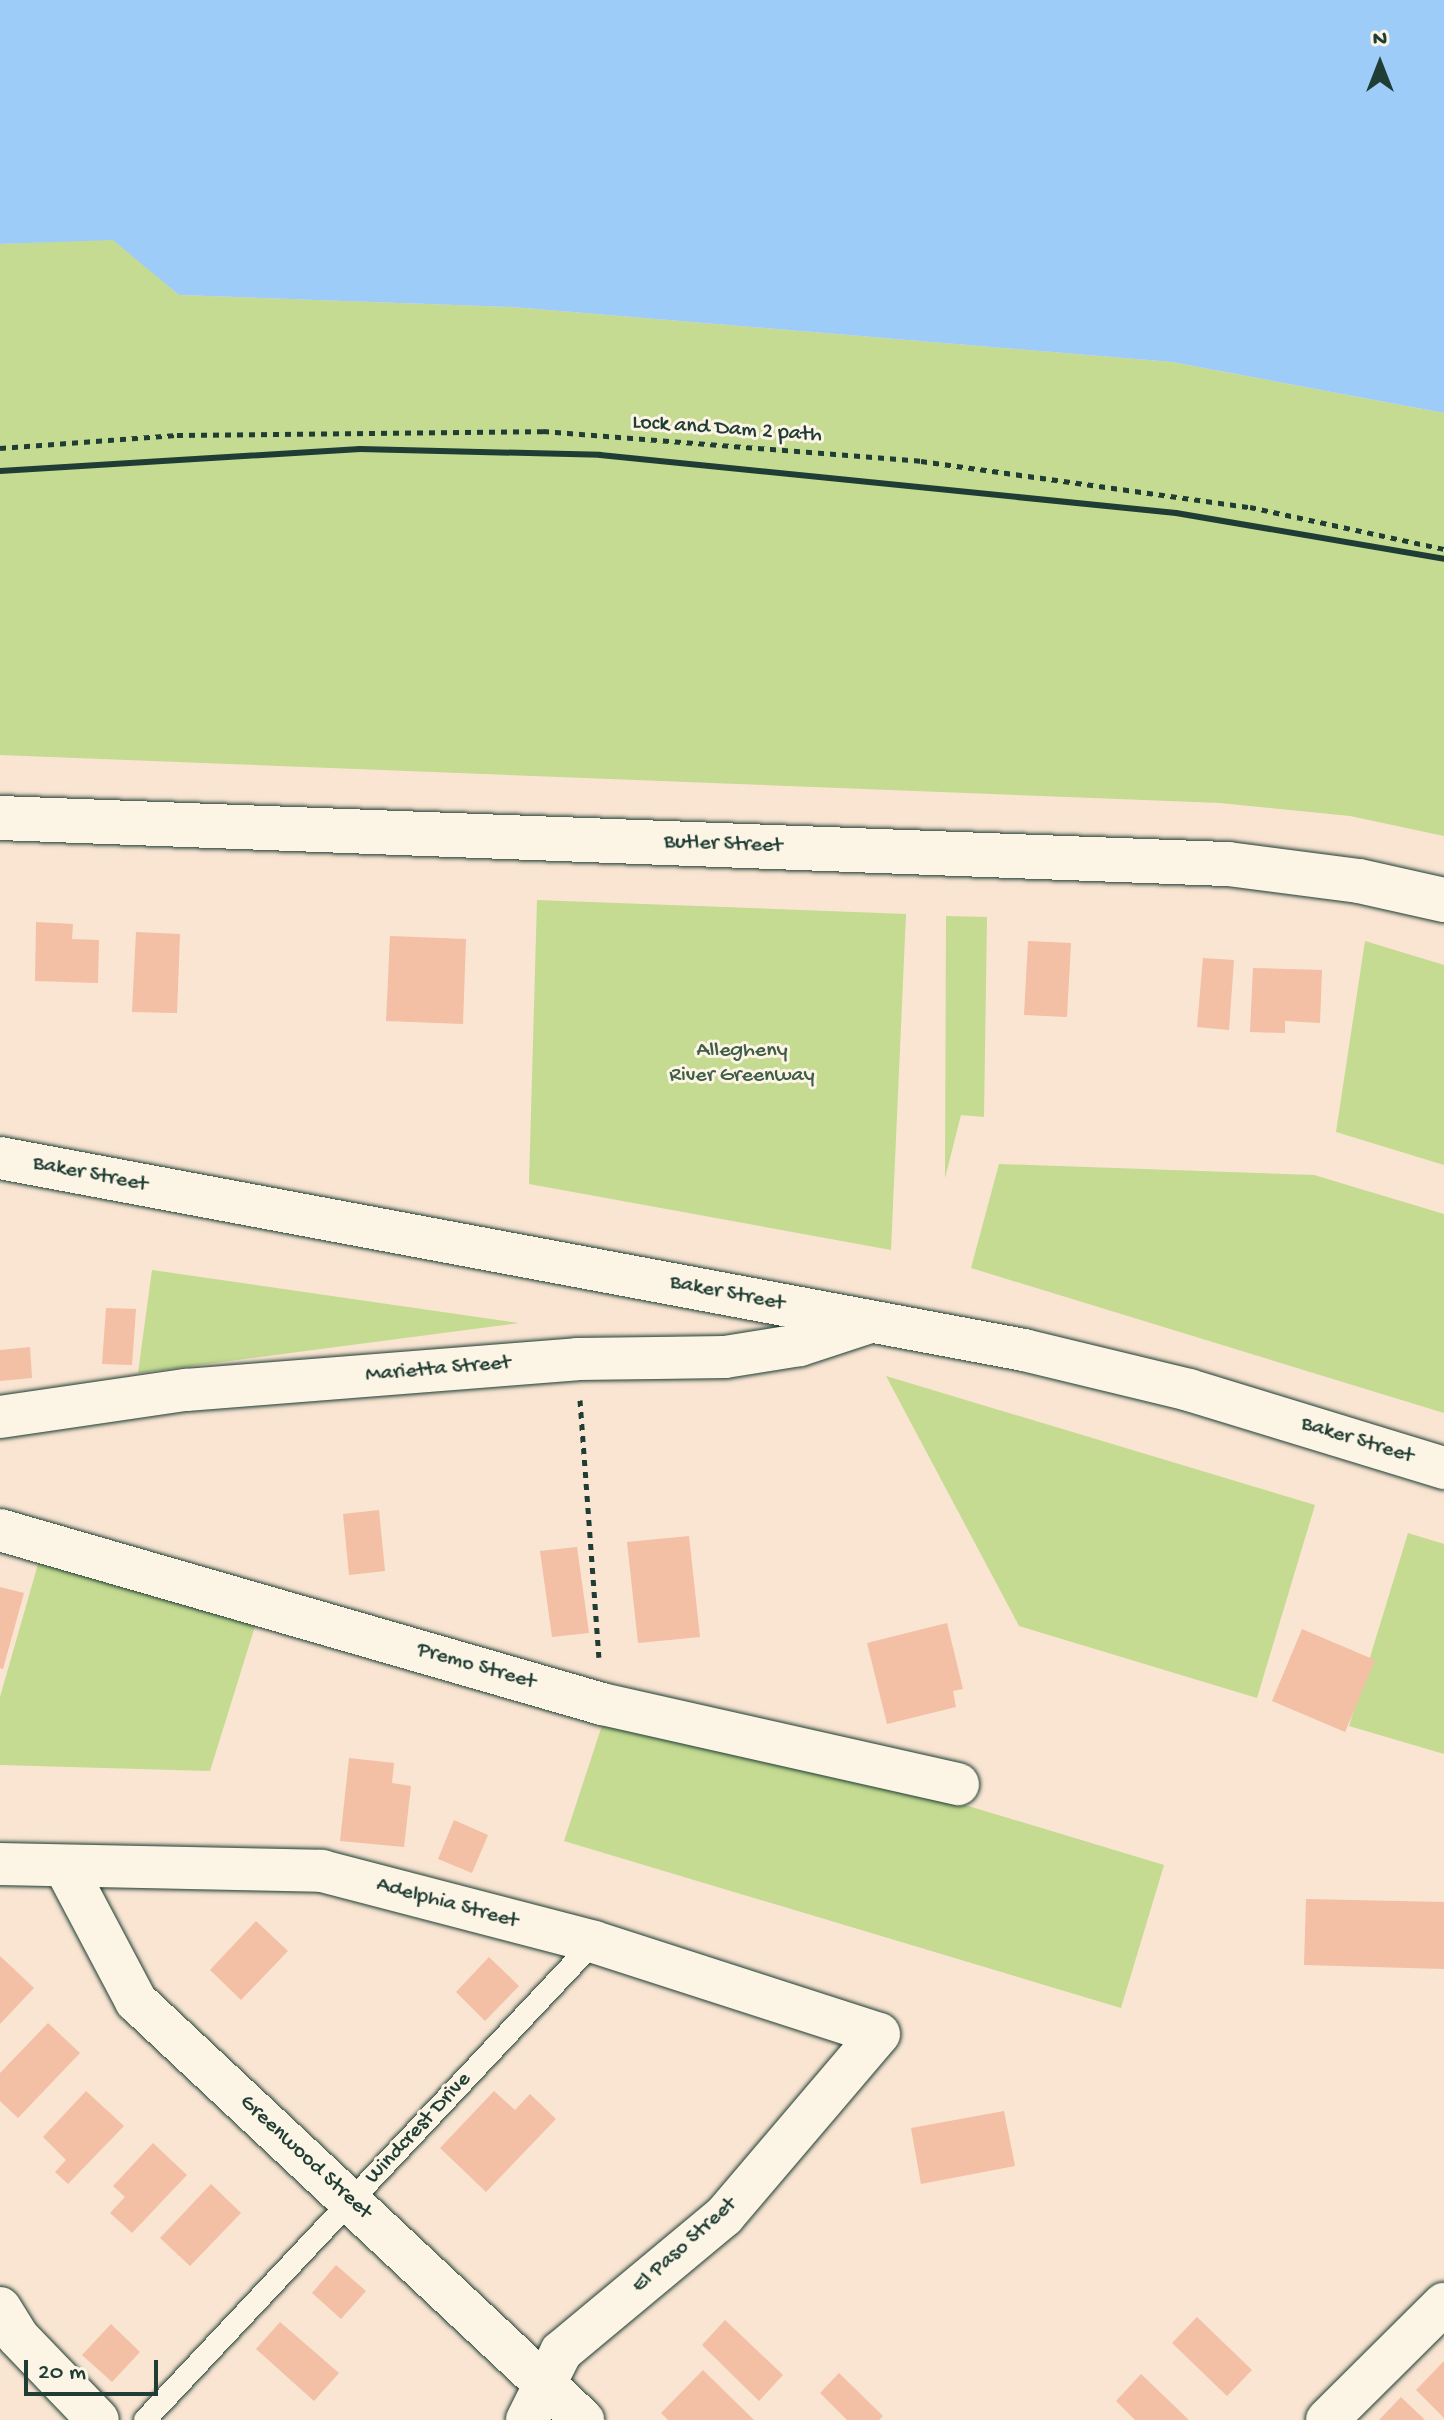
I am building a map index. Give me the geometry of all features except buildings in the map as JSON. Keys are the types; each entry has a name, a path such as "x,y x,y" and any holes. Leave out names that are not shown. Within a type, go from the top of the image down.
{"highway":[{"name":"Butler Street","path":"0,818 1228,864 1359,881 1444,900"}],"street":[{"name":"Baker Street","path":"0,1158 1104,1367 1444,1468"},
{"name":"Marietta Street","path":"0,1417 186,1390 577,1359 762,1353 873,1321"},
{"name":"Premo Street","path":"0,1530 602,1704 958,1784"},
{"name":"Adelphia Street","path":"0,1864 322,1871 594,1942 879,2034"},
{"name":"Greenwood Street","path":"65,1867 136,2001 352,2201 536,2402 583,2420"},
{"name":"El Paso Street","path":"536,2402 561,2352 724,2216 879,2034"},
{"path":"1327,2420 1444,2304"},
{"path":"6,2331 98,2420"}],"lane":[{"name":"Windcrest Drive","path":"145,2420 594,1942"}],"path":[{"name":"Lock and Dam 2 path","path":"0,448 177,435 543,431 921,461 1250,507 1444,549"},
{"path":"577,1359 602,1704"}],"green space":[{"path":"113,239 179,295 512,307 1172,362 1444,413 1444,836 1350,816 1220,803 0,755 0,244"},
{"name":"Allegheny River Greenway","path":"537,900 906,914 891,1250 529,1184"},
{"path":"946,916 987,917 984,1117 961,1115 945,1178"},
{"path":"1365,941 1444,965 1444,1165 1336,1132"},
{"path":"999,1164 1314,1175 1444,1214 1444,1413 971,1268"},
{"path":"152,1270 519,1323 138,1373"},
{"path":"886,1376 1315,1505 1257,1698 1019,1626"},
{"path":"48,1529 265,1594 210,1771 0,1765 0,1697"},
{"path":"1408,1533 1444,1544 1444,1754 1349,1726"},
{"path":"611,1698 1164,1865 1121,2008 564,1841"}],"water":[{"path":"0,0 1444,0 1444,413 1172,362 512,307 179,295 113,240 0,244"}],"railway":[{"path":"0,471 360,449 600,455 1176,513 1444,559"}]}
